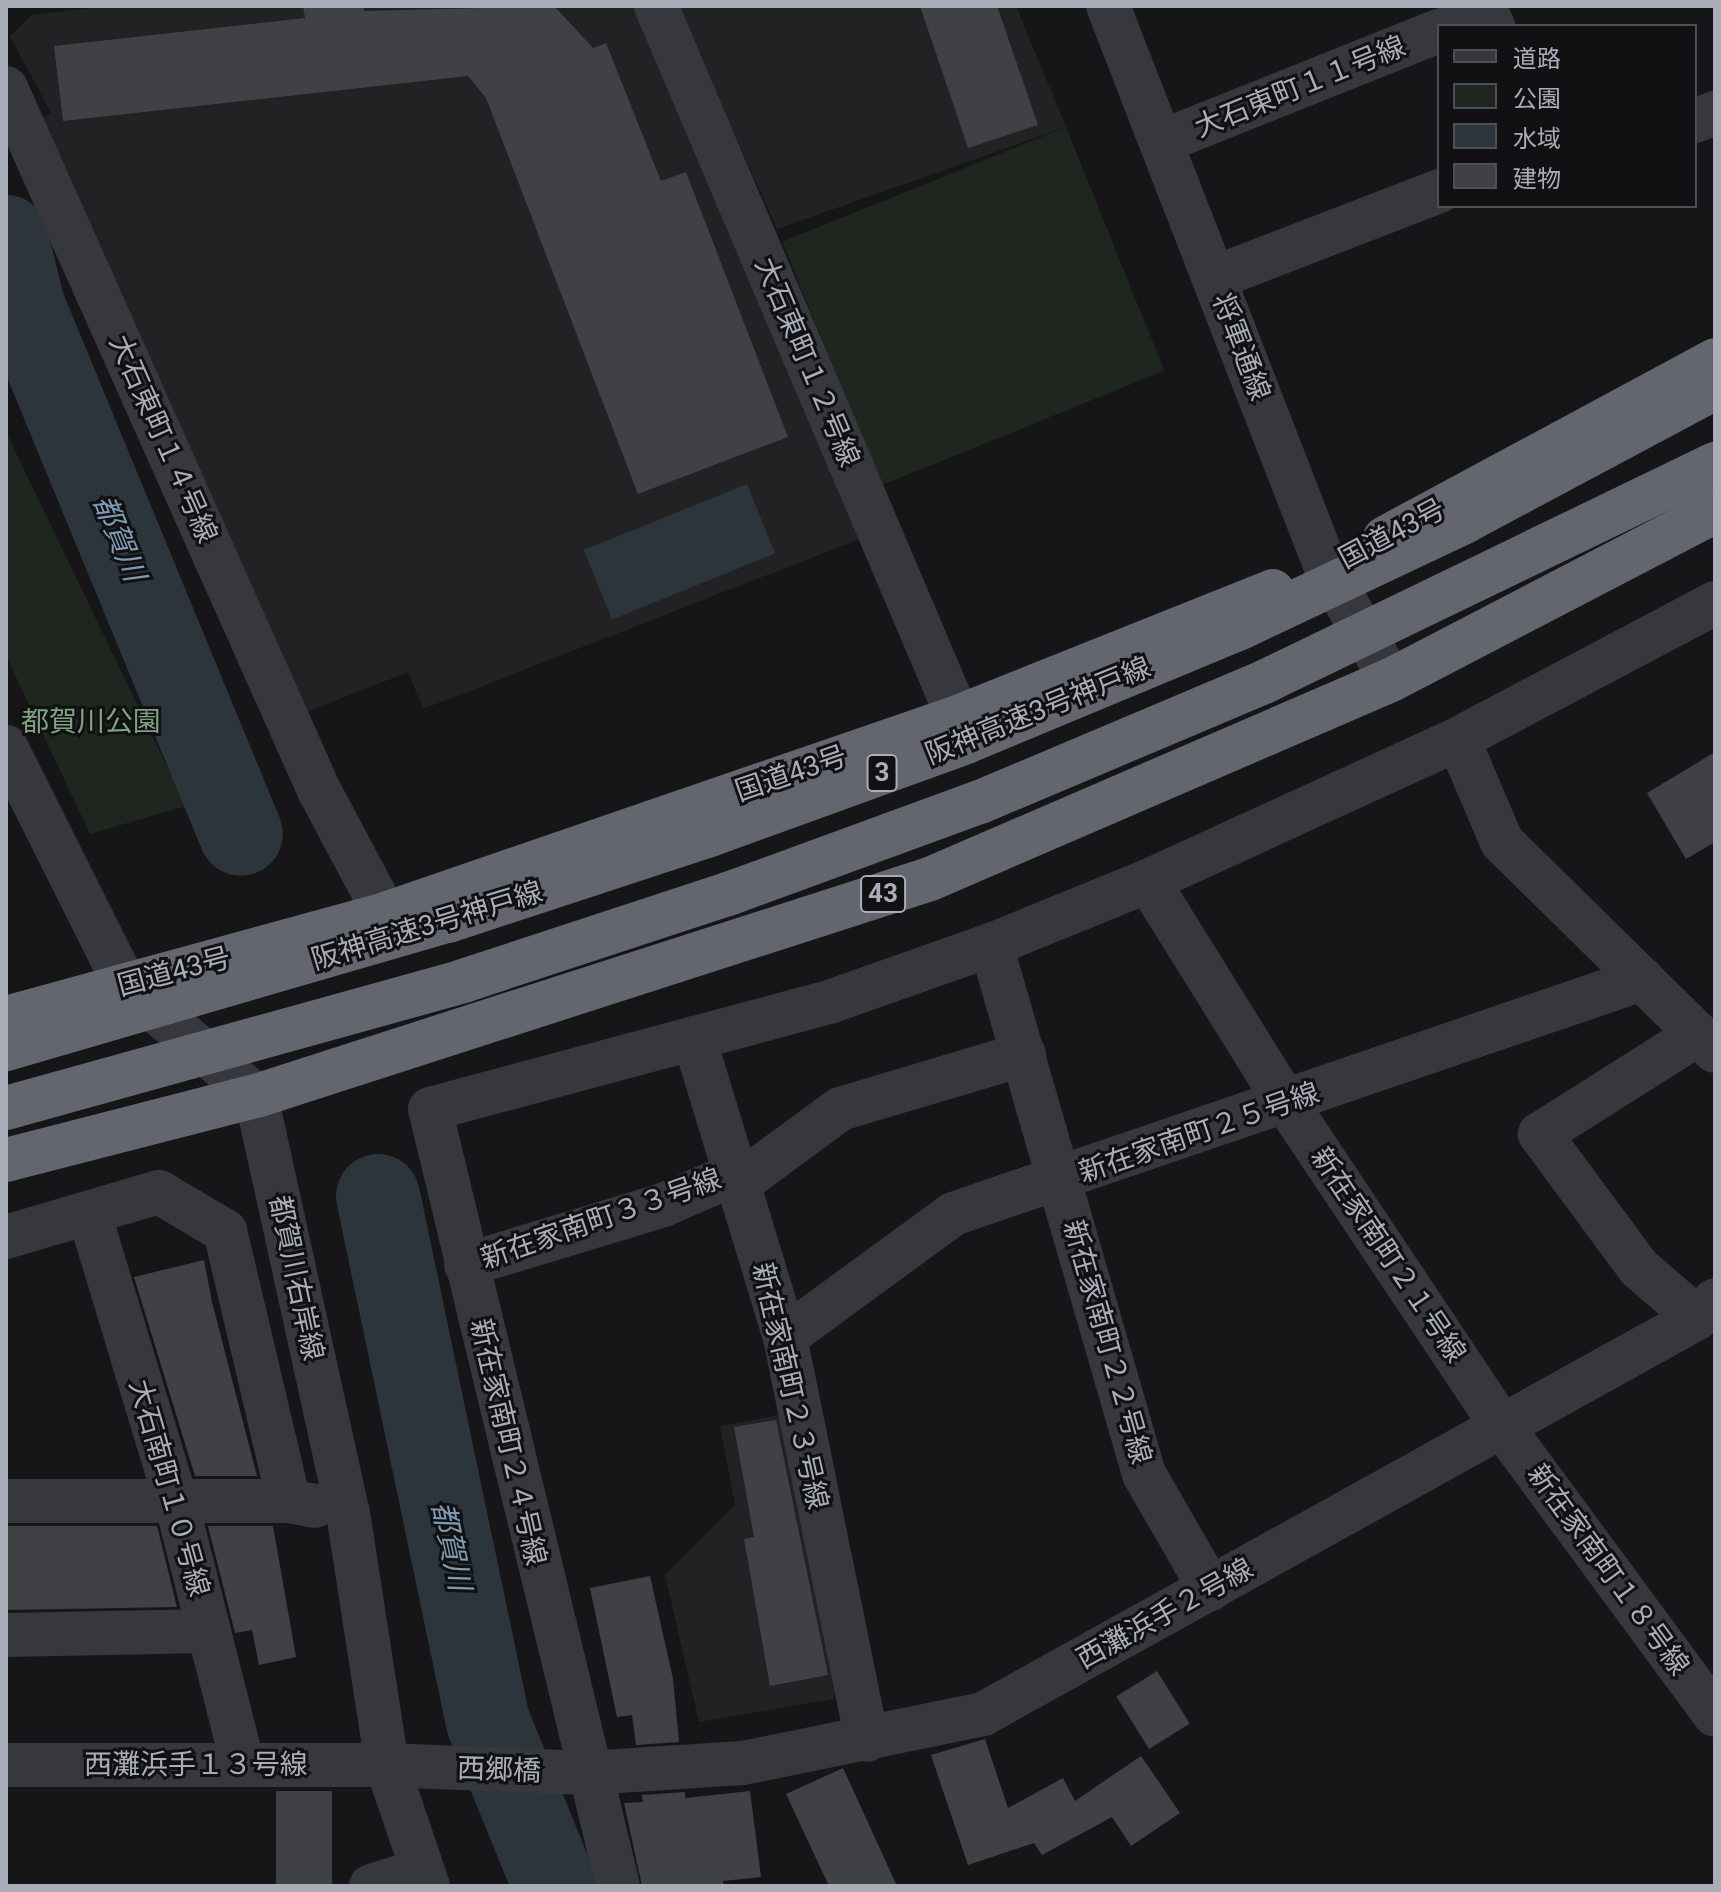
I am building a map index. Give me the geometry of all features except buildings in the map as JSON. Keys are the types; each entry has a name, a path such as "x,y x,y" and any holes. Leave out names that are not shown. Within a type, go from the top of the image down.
{"highway":[{"name":"国道43号","path":"6,1018 385,914 958,717 1327,570 1715,360"},
{"name":"阪神高速3号神戸線","path":"6,1049 448,921 707,836 966,742 1240,628 1464,522 1715,388"},
{"name":"3","path":"6,1108 463,981 728,894 980,802 1266,681 1715,464"},
{"name":"43","path":"6,1160 256,1096 930,879 1391,680 1715,511"}],"street":[{"name":"大石東町１２号線","path":"656,6 958,717"},
{"name":"将軍通線","path":"1108,6 1327,570 1391,680"},
{"path":"1456,24 1486,12 1492,24"},
{"name":"大石東町１１号線","path":"1161,142 1437,32"},
{"name":"大石東町１４号線","path":"6,88 319,790 385,914"},
{"path":"1214,278 1437,192"},
{"path":"694,1038 832,1001 991,945 1148,881 1458,739 1715,603"},
{"path":"1458,739 1502,842 1706,1042 1540,1134 1639,1268 1706,1309"},
{"path":"6,747 125,985 256,1096"},
{"name":"新在家南町２１号線","path":"1148,881 1287,1104 1501,1425"},
{"name":"新在家南町２２号線","path":"991,945 1144,1474 1210,1589"},
{"name":"新在家南町２５号線","path":"785,1337 953,1214 1287,1104 1642,979"},
{"name":"新在家南町２４号線","path":"618,1886 574,1773 430,1109 694,1038"},
{"name":"新在家南町２３号線","path":"694,1038 785,1337 867,1740"},
{"name":"新在家南町３３号線","path":"466,1265 737,1179 840,1109 1024,1054"},
{"name":"都賀川右岸線","path":"256,1096 348,1513 387,1765 425,1878"},
{"path":"6,1237 159,1192 225,1231 289,1501"},
{"name":"大石南町１０号線","path":"89,1213 176,1501 243,1765"},
{"name":"西灘浜手２号線","path":"574,1773 743,1763 983,1714 1706,1309"},
{"name":"新在家南町１８号線","path":"1501,1425 1715,1715"},
{"path":"6,1501 289,1501 348,1513"},
{"path":"6,1635 209,1631"},
{"name":"西灘浜手１３号線","path":"6,1765 387,1765"},
{"name":"西郷橋","path":"387,1765 574,1773"},
{"path":"371,1886 425,1878"}],"shaded area":[{"path":"104,6 634,6 860,539 423,709 408,672 302,714 38,121 51,113 10,36 32,15"},
{"path":"677,6 1016,6 1066,127 777,229"},
{"path":"784,1414 837,1690 833,1699 699,1722 665,1575 735,1505 720,1426"}],"green space":[{"path":"1066,127 1165,371 881,485 782,242"},
{"name":"都賀川公園","path":"6,432 186,806 90,834 6,656"}],"water":[{"path":"747,484 775,554 612,619 584,550"}],"waterway":[{"name":"都賀川","path":"6,237 23,306 241,834"},
{"name":"都賀川","path":"378,1196 488,1722 555,1886"}]}
